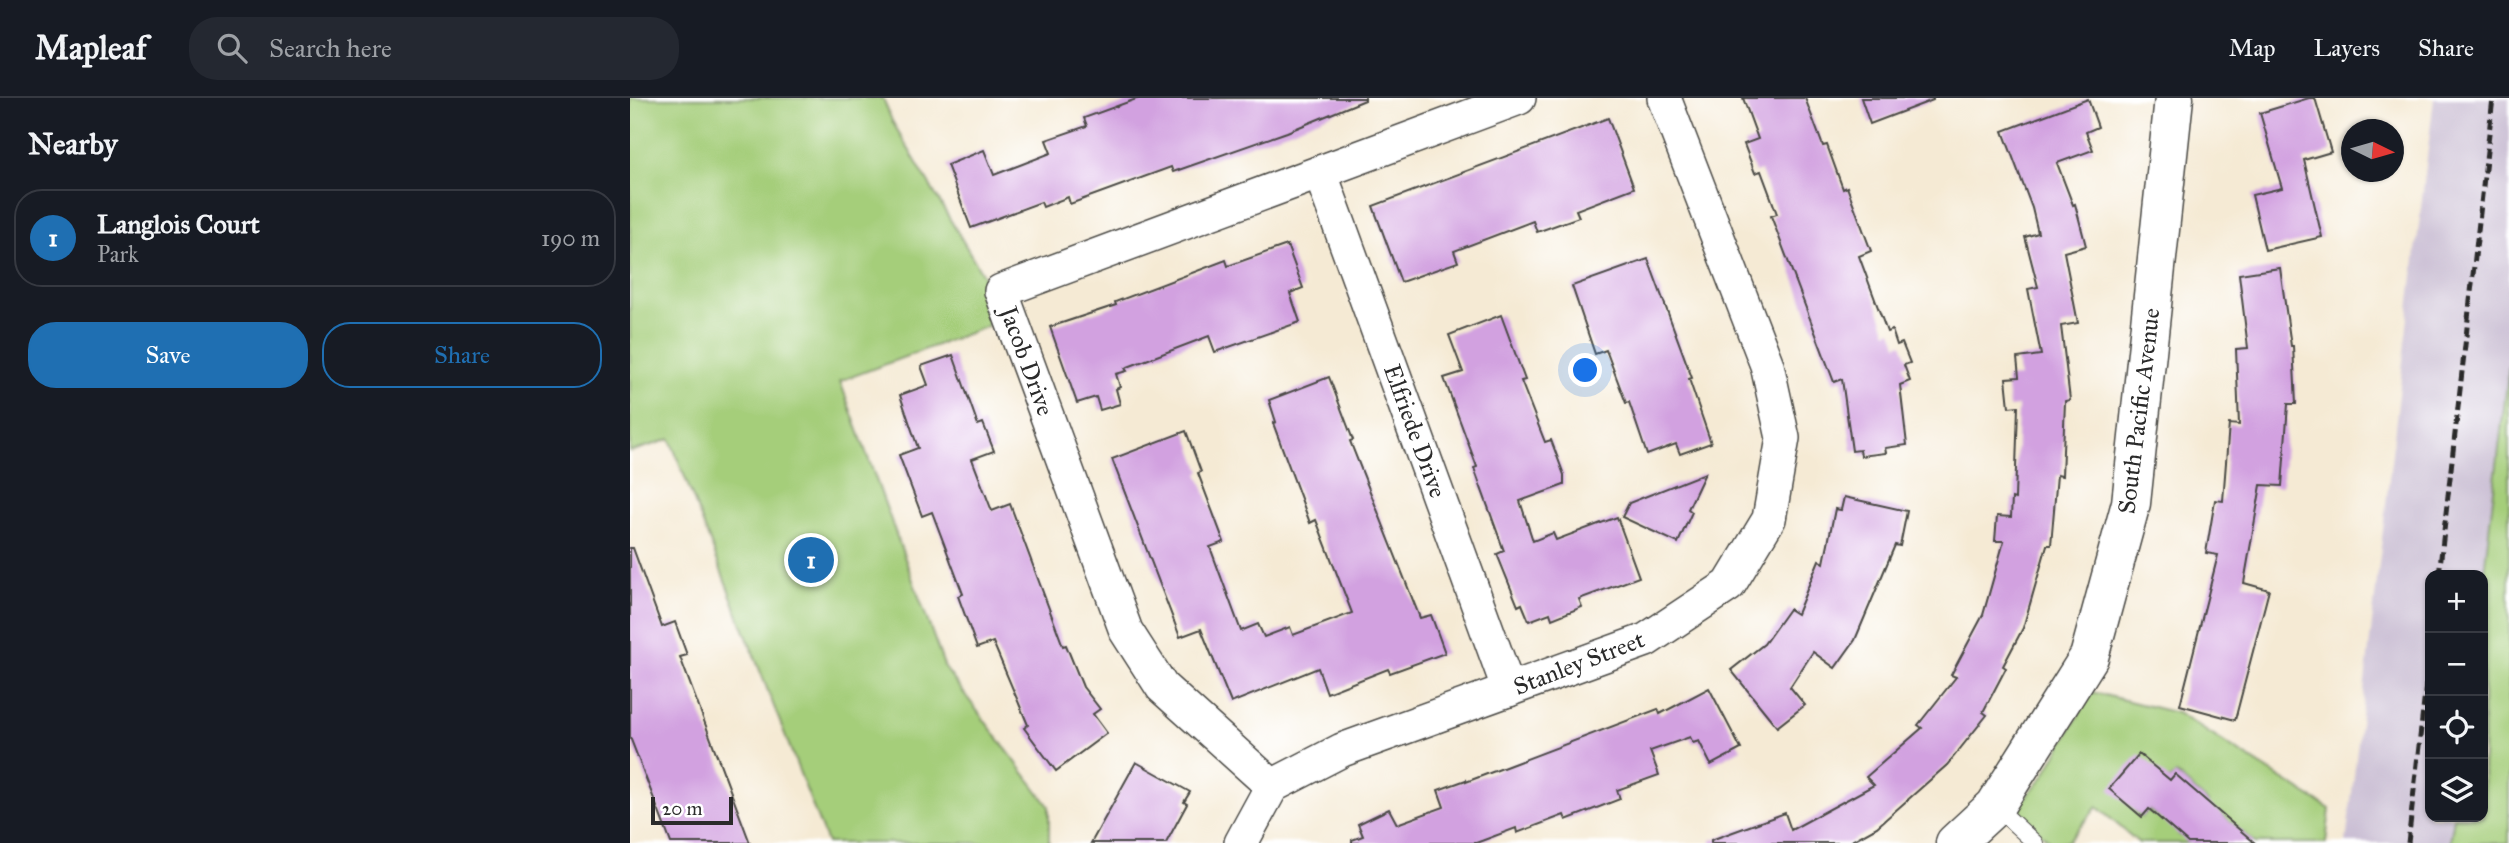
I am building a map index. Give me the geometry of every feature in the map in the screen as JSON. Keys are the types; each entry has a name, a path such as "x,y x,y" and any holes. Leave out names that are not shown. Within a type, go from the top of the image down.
{"street":[{"name":"Jacob Drive","path":"1272,786 1162,687 1126,632 1001,291 1519,98"},
{"name":"Stanley Street","path":"1272,786 1342,750 1646,640 1729,585 1769,519 1783,438 1767,365 1664,98"},
{"name":"South Pacific Avenue","path":"1955,843 1995,806 2089,657 2131,503 2174,98"},
{"name":"Elfriede Drive","path":"1320,172 1509,690"},
{"path":"1241,843 1272,786"}],"lane":[{"path":"1995,806 2035,843"}],"shaded area":[{"path":"2434,98 2509,98 2509,366 2484,570 2425,570 2425,822 2453,822 2450,843 2346,843"}],"green space":[{"path":"630,98 883,98 892,121 987,282 988,326 840,381 945,668 1049,806 1049,843 827,843 670,439 630,452"},
{"path":"2509,366 2509,843 2450,843 2453,822 2488,822 2488,570 2484,570"},
{"path":"2092,692 2177,713 2330,809 2326,843 2255,843 2223,816 2200,843 2139,843 2097,807 2068,841 2052,843 2024,819 2019,805 2044,776","holes":["2176,774 2209,803 2180,836 2158,812 2155,815 2149,809 2142,817 2135,811"]}],"building":[{"path":"1139,98 1365,100 1287,132 1173,172 1171,167 1070,204 1068,197 1043,207 1041,202 971,228 947,165 984,150 994,175 1051,153 1046,140 1087,126 1084,118"},
{"path":"1743,98 1805,98 1823,146 1827,145 1843,189 1847,187 1871,251 1859,256 1887,332 1892,330 1897,345 1902,343 1910,363 1904,365 1910,381 1900,385 1907,445 1885,448 1886,453 1861,456 1860,450 1852,451 1842,379 1834,382 1771,216 1777,214 1761,171 1755,173 1744,144 1758,139"},
{"path":"1861,98 1933,98 1933,100 1870,124"},
{"path":"2315,98 2331,152 2304,160 2322,237 2265,250 2252,195 2282,188 2260,113"},
{"path":"2088,99 2098,127 2086,132 2093,150 2057,163 2073,205 2075,204 2086,246 2064,252 2078,323 2061,326 2070,400 2065,401 2062,476 2057,475 2051,545 2047,545 2023,628 1983,712 1987,715 1947,765 1877,827 1848,843 1711,843 1711,840 1785,813 1791,830 1874,785 1866,777 1922,728 1918,725 1956,677 1951,675 1983,615 2004,541 1995,541 1997,516 2011,517 2012,498 2015,499 2018,406 2009,407 2006,378 2019,377 2017,358 2041,355 2028,289 2038,287 2025,237 2038,233 2032,208 2003,131"},
{"path":"1608,118 1634,188 1576,210 1579,217 1537,232 1533,221 1454,251 1458,262 1401,282 1373,206"},
{"path":"1287,245 1303,288 1290,293 1300,322 1215,352 1209,336 1125,368 1127,371 1116,374 1120,387 1116,389 1120,404 1100,410 1096,397 1077,403 1050,327 1116,305 1115,302 1226,260 1228,266"},
{"path":"1648,259 1692,378 1689,379 1711,443 1680,454 1676,444 1647,455 1629,402 1626,403 1606,350 1595,354 1572,286"},
{"path":"2280,268 2293,346 2296,404 2288,404 2282,486 2261,485 2244,583 2269,590 2235,720 2180,705 2218,555 2206,553 2215,500 2223,501 2229,424 2239,425 2236,349 2248,348 2239,274"},
{"path":"1501,315 1525,380 1521,381 1545,442 1551,440 1564,475 1564,485 1520,501 1533,541 1553,533 1556,540 1617,517 1639,577 1579,599 1582,607 1552,619 1550,613 1529,621 1522,604 1518,606 1497,554 1504,551 1444,378 1463,372 1449,335"},
{"path":"953,355 978,425 983,423 994,451 972,459 992,511 1010,504 1063,646 1066,645 1083,687 1100,709 1093,714 1107,733 1056,771 1024,728 1028,725 993,642 977,648 958,596 963,594 932,512 922,516 899,455 918,448 900,395 928,385 921,366"},
{"path":"1329,377 1353,440 1350,441 1420,618 1431,615 1445,653 1390,673 1388,669 1327,693 1318,668 1231,703 1201,629 1180,637 1112,459 1186,431 1201,472 1198,473 1224,542 1210,547 1241,631 1258,624 1264,637 1290,627 1293,635 1352,613 1316,520 1310,523 1273,423 1276,422 1269,400"},
{"path":"1705,473 1688,509 1692,512 1678,543 1622,517 1629,503"},
{"path":"1844,497 1907,511 1900,546 1895,545 1855,640 1835,668 1813,652 1790,687 1805,705 1777,727 1731,670 1764,644 1789,609 1797,614 1819,560 1824,563 1835,509 1841,510"},
{"path":"630,548 633,548 662,627 675,622 687,655 680,657 750,843 671,843 630,737"},
{"path":"1709,688 1741,749 1711,765 1699,741 1693,743 1690,737 1650,751 1659,775 1617,790 1620,799 1566,820 1564,815 1517,833 1516,828 1476,843 1352,843 1352,840 1363,836 1358,824 1389,809 1397,824 1444,807 1438,790 1466,782 1658,709 1660,714"},
{"path":"2139,754 2170,780 2175,774 2255,843 2188,843 2149,809 2142,817 2109,789"},
{"path":"1136,762 1190,792 1184,802 1187,804 1166,843 1091,843"}],"railway":[{"path":"2440,570 2493,98"},
{"path":"2408,843 2425,693"}],"place":[{"name":"Langlois Court","path":"811,560"}]}
